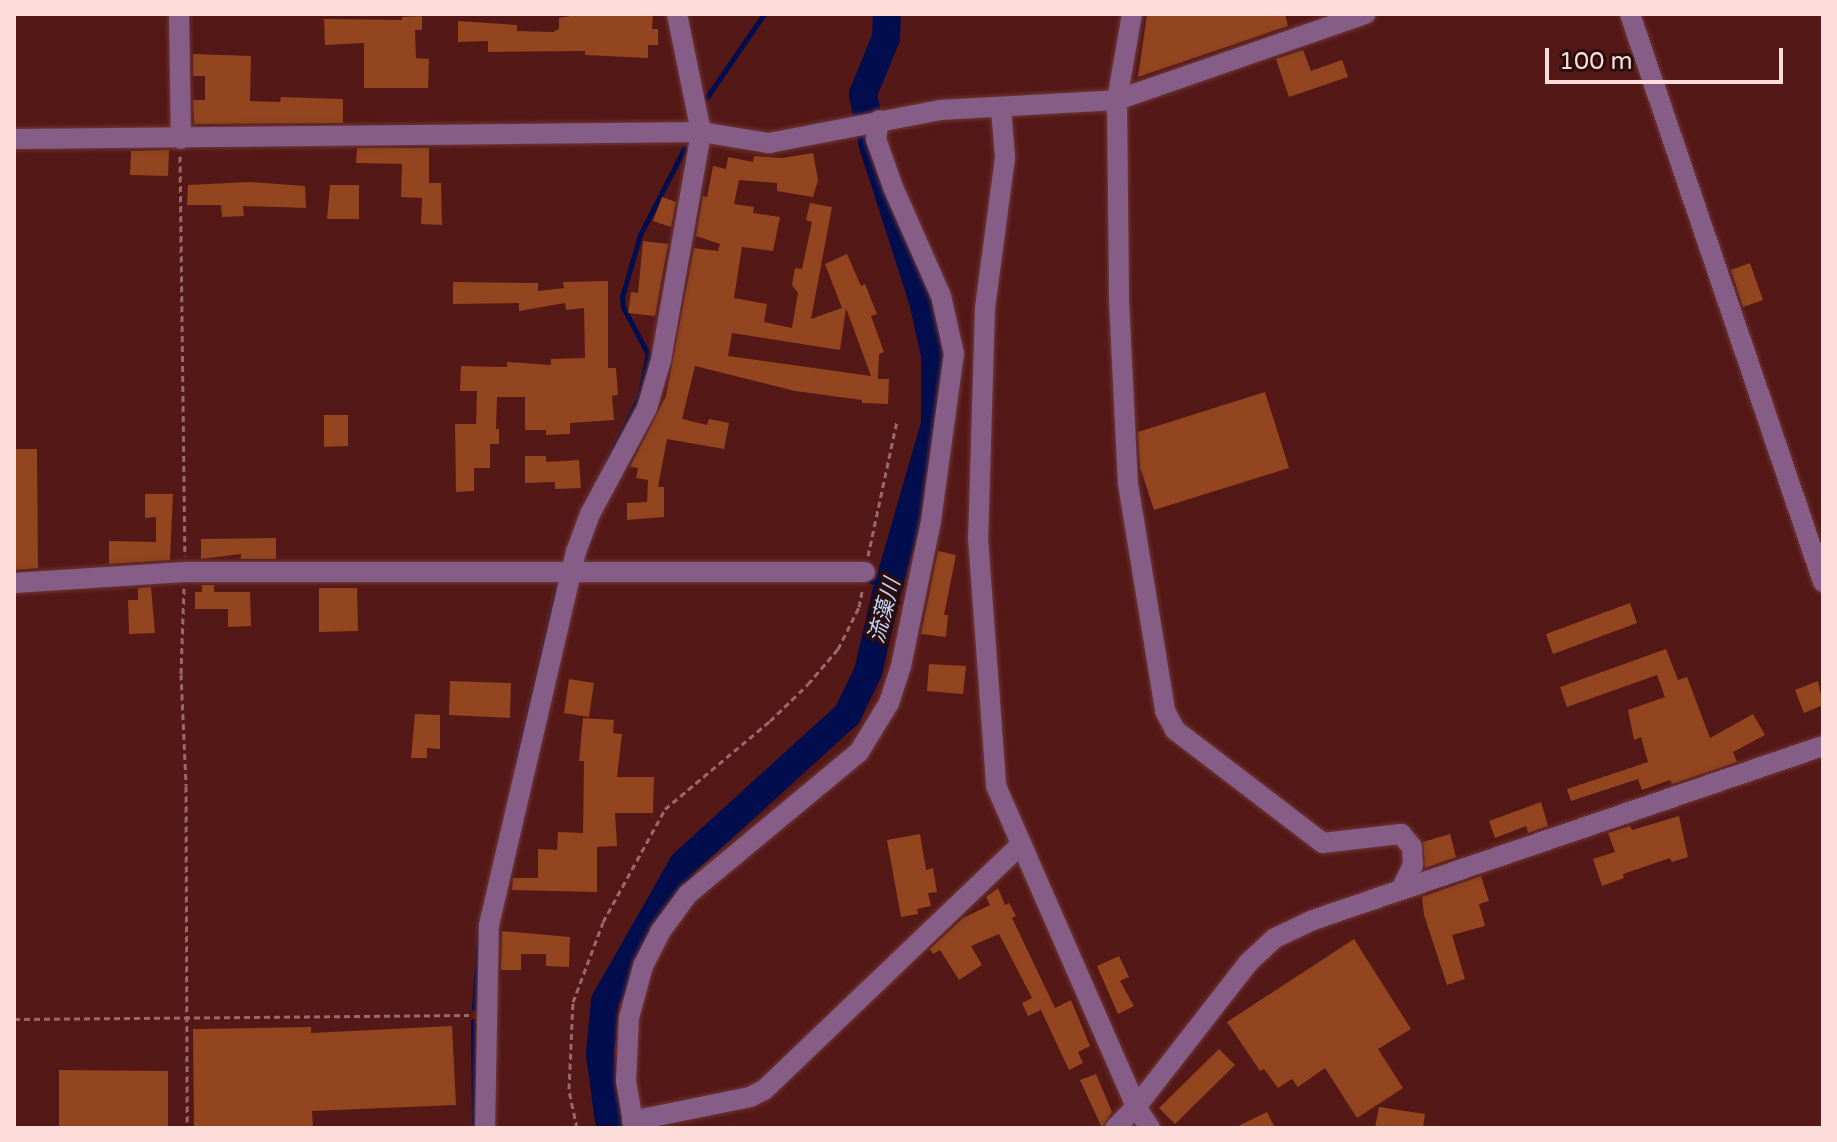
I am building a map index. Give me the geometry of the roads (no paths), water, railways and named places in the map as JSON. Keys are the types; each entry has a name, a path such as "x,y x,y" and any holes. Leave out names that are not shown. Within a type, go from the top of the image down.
{"street":[{"path":"179,14 181,139"},
{"path":"485,1128 489,925 562,572 647,408 661,360 701,132 677,14"},
{"path":"1132,14 1117,100 1119,301 1128,484 1165,711 1175,730 1323,843 1401,834 1412,847 1413,865 1401,890"},
{"path":"14,139 701,132 769,143 940,110 1117,100 1366,14"},
{"path":"1630,14 1823,582"},
{"path":"1001,108 1005,158 985,308 978,538 1000,794 1136,1107 1150,1128"},
{"path":"878,120 876,139 893,187 941,296 954,354 931,521 901,666 889,703 859,752 688,894 660,932 643,966 629,1018 626,1081 633,1125 750,1097 764,1090 1021,844"},
{"path":"14,583 185,572 865,572"},
{"path":"1115,1128 1136,1107 1248,963 1275,938 1313,920 1823,746"}],"waterway":[{"path":"707,97 764,14"},
{"name":"流藻川","path":"610,1128 600,1054 605,1001 683,864 847,715 868,672 886,594 935,424 935,355 923,301 873,145 863,94 886,38 887,14"},
{"path":"608,460 639,397 648,354 623,307 622,297 640,235 684,149"},
{"path":"517,763 559,581"},
{"path":"870,581 879,583 886,594"},
{"path":"474,1008 480,921"},
{"path":"473,1021 474,1128"}]}
